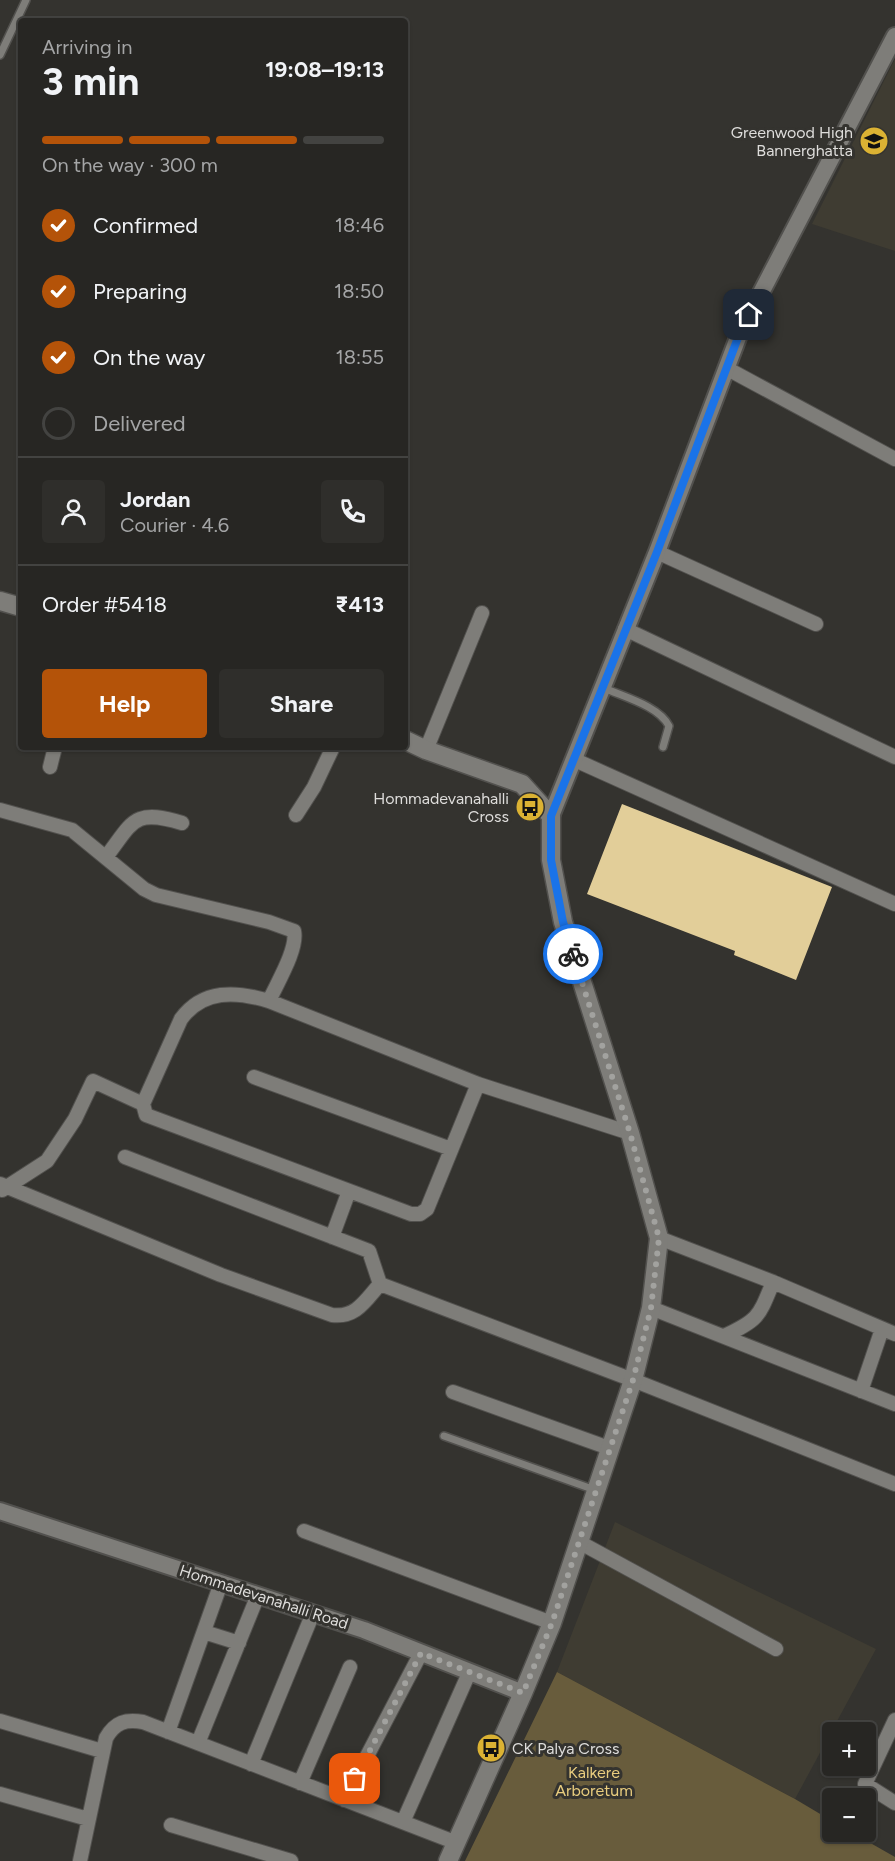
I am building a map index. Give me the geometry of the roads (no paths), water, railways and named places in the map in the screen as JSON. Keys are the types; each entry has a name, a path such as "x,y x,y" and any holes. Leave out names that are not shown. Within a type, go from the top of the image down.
{"main road":[{"path":"0,601 18,606"},
{"path":"408,741 522,784 551,816 551,860 563,922 630,1133 659,1238 651,1308 633,1380 552,1623 448,1861"}],"street":[{"path":"551,816 604,688 739,335 895,36"},
{"path":"726,368 895,459"},
{"path":"657,552 816,624"},
{"path":"426,750 482,613"},
{"path":"625,629 895,757"},
{"path":"50,767 54,750"},
{"path":"296,815 314,787 332,750"},
{"path":"575,760 895,904"},
{"path":"0,810 72,830 144,890 156,895 269,922 294,931 296,938 292,951 269,1001"},
{"path":"106,857 131,824 144,817 182,823"},
{"path":"478,1084 427,1209 420,1214 411,1214 146,1115 143,1104 181,1019 188,1009 196,1002 218,995 252,995 478,1084 630,1133"},
{"path":"254,1077 451,1149"},
{"path":"2,1188 47,1161 75,1119 93,1082 143,1104"},
{"path":"125,1157 369,1251 380,1284"},
{"path":"2,1188 221,1275 332,1315 342,1316 353,1313 380,1284"},
{"path":"332,1237 349,1191"},
{"path":"659,1238 773,1282 888,1331 861,1391"},
{"path":"724,1336 754,1320 760,1313 773,1282"},
{"path":"380,1284 633,1380 895,1484"},
{"path":"651,1308 895,1404"},
{"path":"453,1392 609,1448"},
{"name":"Hommadevanahalli Road","path":"0,1511 364,1630 523,1693"},
{"path":"304,1531 552,1623"},
{"path":"579,1542 776,1649"},
{"path":"168,1732 221,1583"},
{"path":"198,1743 258,1595"},
{"path":"251,1764 313,1613"},
{"path":"204,1632 238,1643"},
{"path":"344,1800 421,1653"},
{"path":"300,1783 350,1666"},
{"path":"403,1822 469,1672"},
{"path":"80,1861 102,1751 110,1731 117,1724 127,1720 143,1722 457,1843"},
{"path":"895,1720 865,1784 895,1803"},
{"path":"0,1721 102,1751"},
{"path":"0,1794 88,1819"},
{"path":"171,1826 291,1861"}],"lane":[{"path":"0,55 26,0"},
{"path":"604,688 651,708 665,717 669,726 663,747"},
{"path":"444,1436 595,1491"}],"place":[{"name":"Greenwood High Bannerghatta","path":"874,141"},
{"name":"Hommadevanahalli Cross","path":"530,807"},
{"name":"CK Palya Cross","path":"491,1748"}],"park label":[{"name":"Kalkere Arboretum","path":"594,1781"}]}
